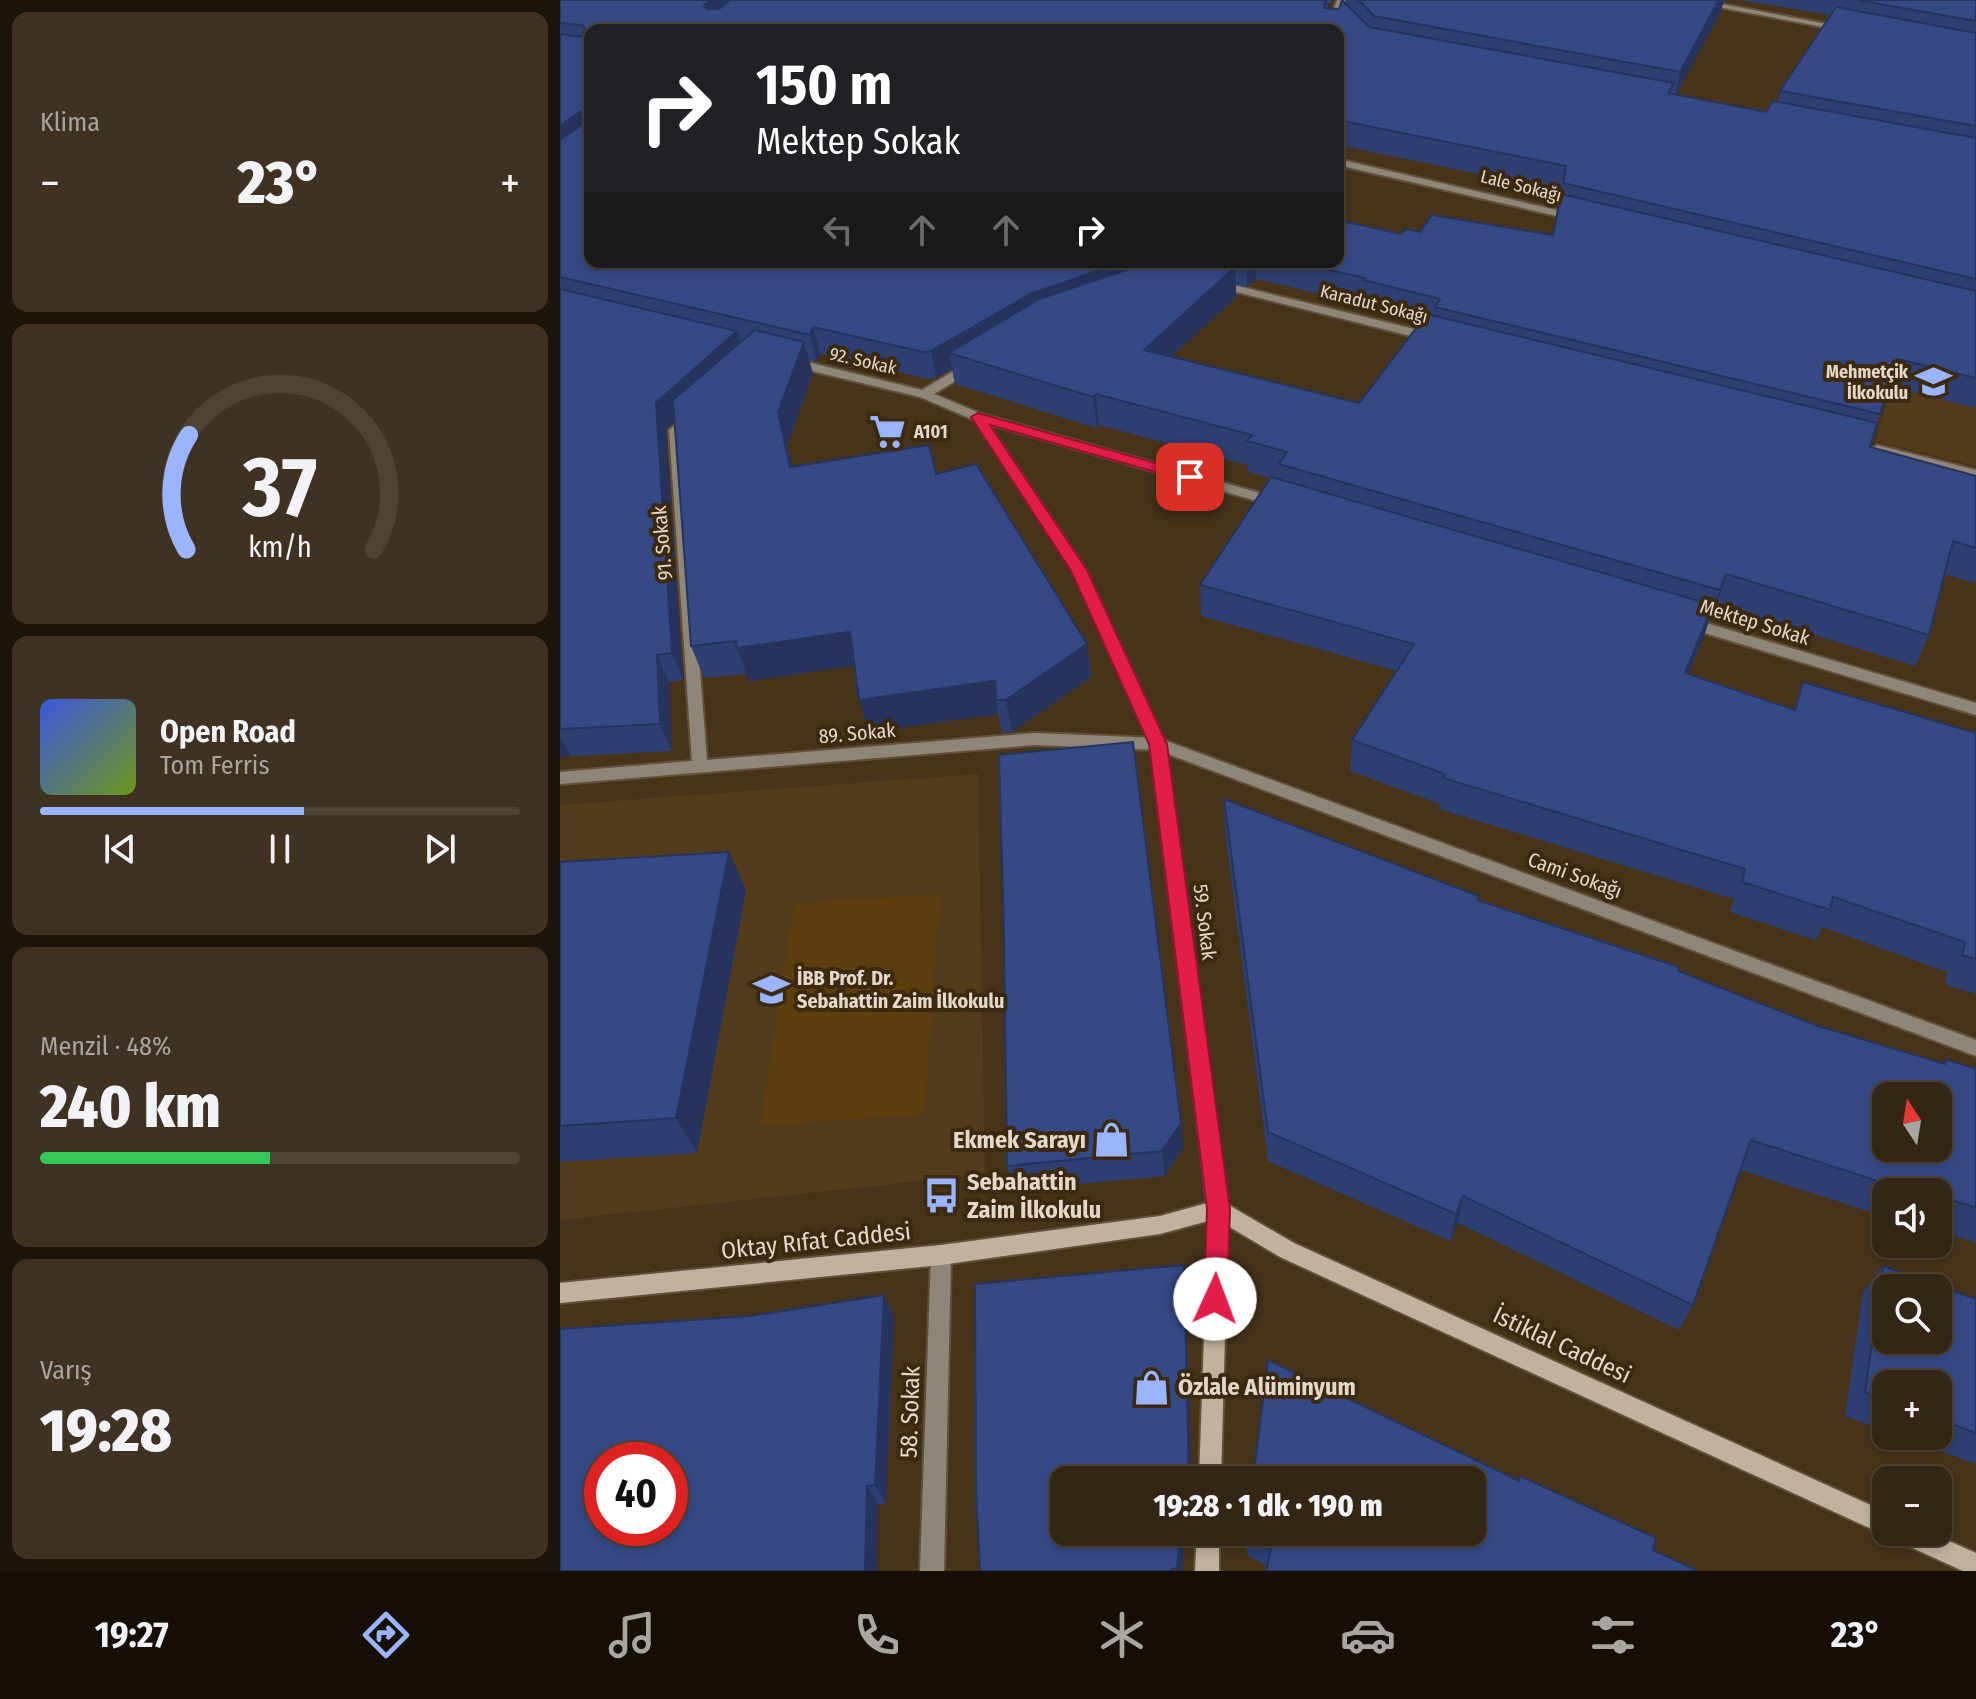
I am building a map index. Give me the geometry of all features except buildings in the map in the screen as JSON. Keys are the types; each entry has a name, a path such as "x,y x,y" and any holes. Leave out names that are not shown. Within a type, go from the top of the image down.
{"street":[{"path":"1685,0 1853,30"},
{"path":"1321,9 1339,5 1347,21"},
{"name":"Lale Sokağı","path":"1344,163 1595,222"},
{"name":"Karadut Sokağı","path":"1197,279 1438,339"},
{"path":"924,394 987,356"},
{"name":"92. Sokak","path":"775,359 924,394"},
{"path":"924,394 978,417 1295,507"},
{"name":"91. Sokak","path":"700,766 675,430 707,402"},
{"name":"59. Sokak","path":"978,417 1079,570 1158,744 1218,1209 1210,1466"},
{"path":"1868,447 1976,474"},
{"name":"Mektep Sokak","path":"1674,618 1976,709"},
{"name":"89. Sokak","path":"560,778 1035,739 1158,744"},
{"name":"Cami Sokağı","path":"1158,744 1976,1048"},
{"name":"Oktay Rıfat Caddesi","path":"560,1293 941,1255 1160,1225 1218,1209"},
{"name":"İstiklal Caddesi","path":"1218,1209 1287,1250 1872,1518"},
{"name":"58. Sokak","path":"932,1571 941,1255"},
{"path":"1207,1571 1208,1546"},
{"path":"1934,1546 1976,1565"}],"shaded area":[{"name":"Mehmetçik İlkokulu","path":"1913,310 1976,324 1976,466 1876,441"},
{"name":"İBB Prof. Dr. Sebahattin Zaim İlkokulu","path":"978,774 985,1174 560,1220 560,805"},
{"path":"940,894 924,1114 760,1126 794,904"}],"place":[{"name":"Mehmetçik İlkokulu","path":"1934,382"},
{"name":"A101","path":"888,432"},
{"name":"İBB Prof. Dr. Sebahattin Zaim İlkokulu","path":"771,990"},
{"name":"Ekmek Sarayı","path":"1112,1140"},
{"name":"Sebahattin Zaim İlkokulu","path":"941,1196"},
{"name":"Özlale Alüminyum","path":"1152,1387"}],"route":[{"path":"1190,477 978,417 1079,570 1158,744 1218,1209 1215,1299"}]}
